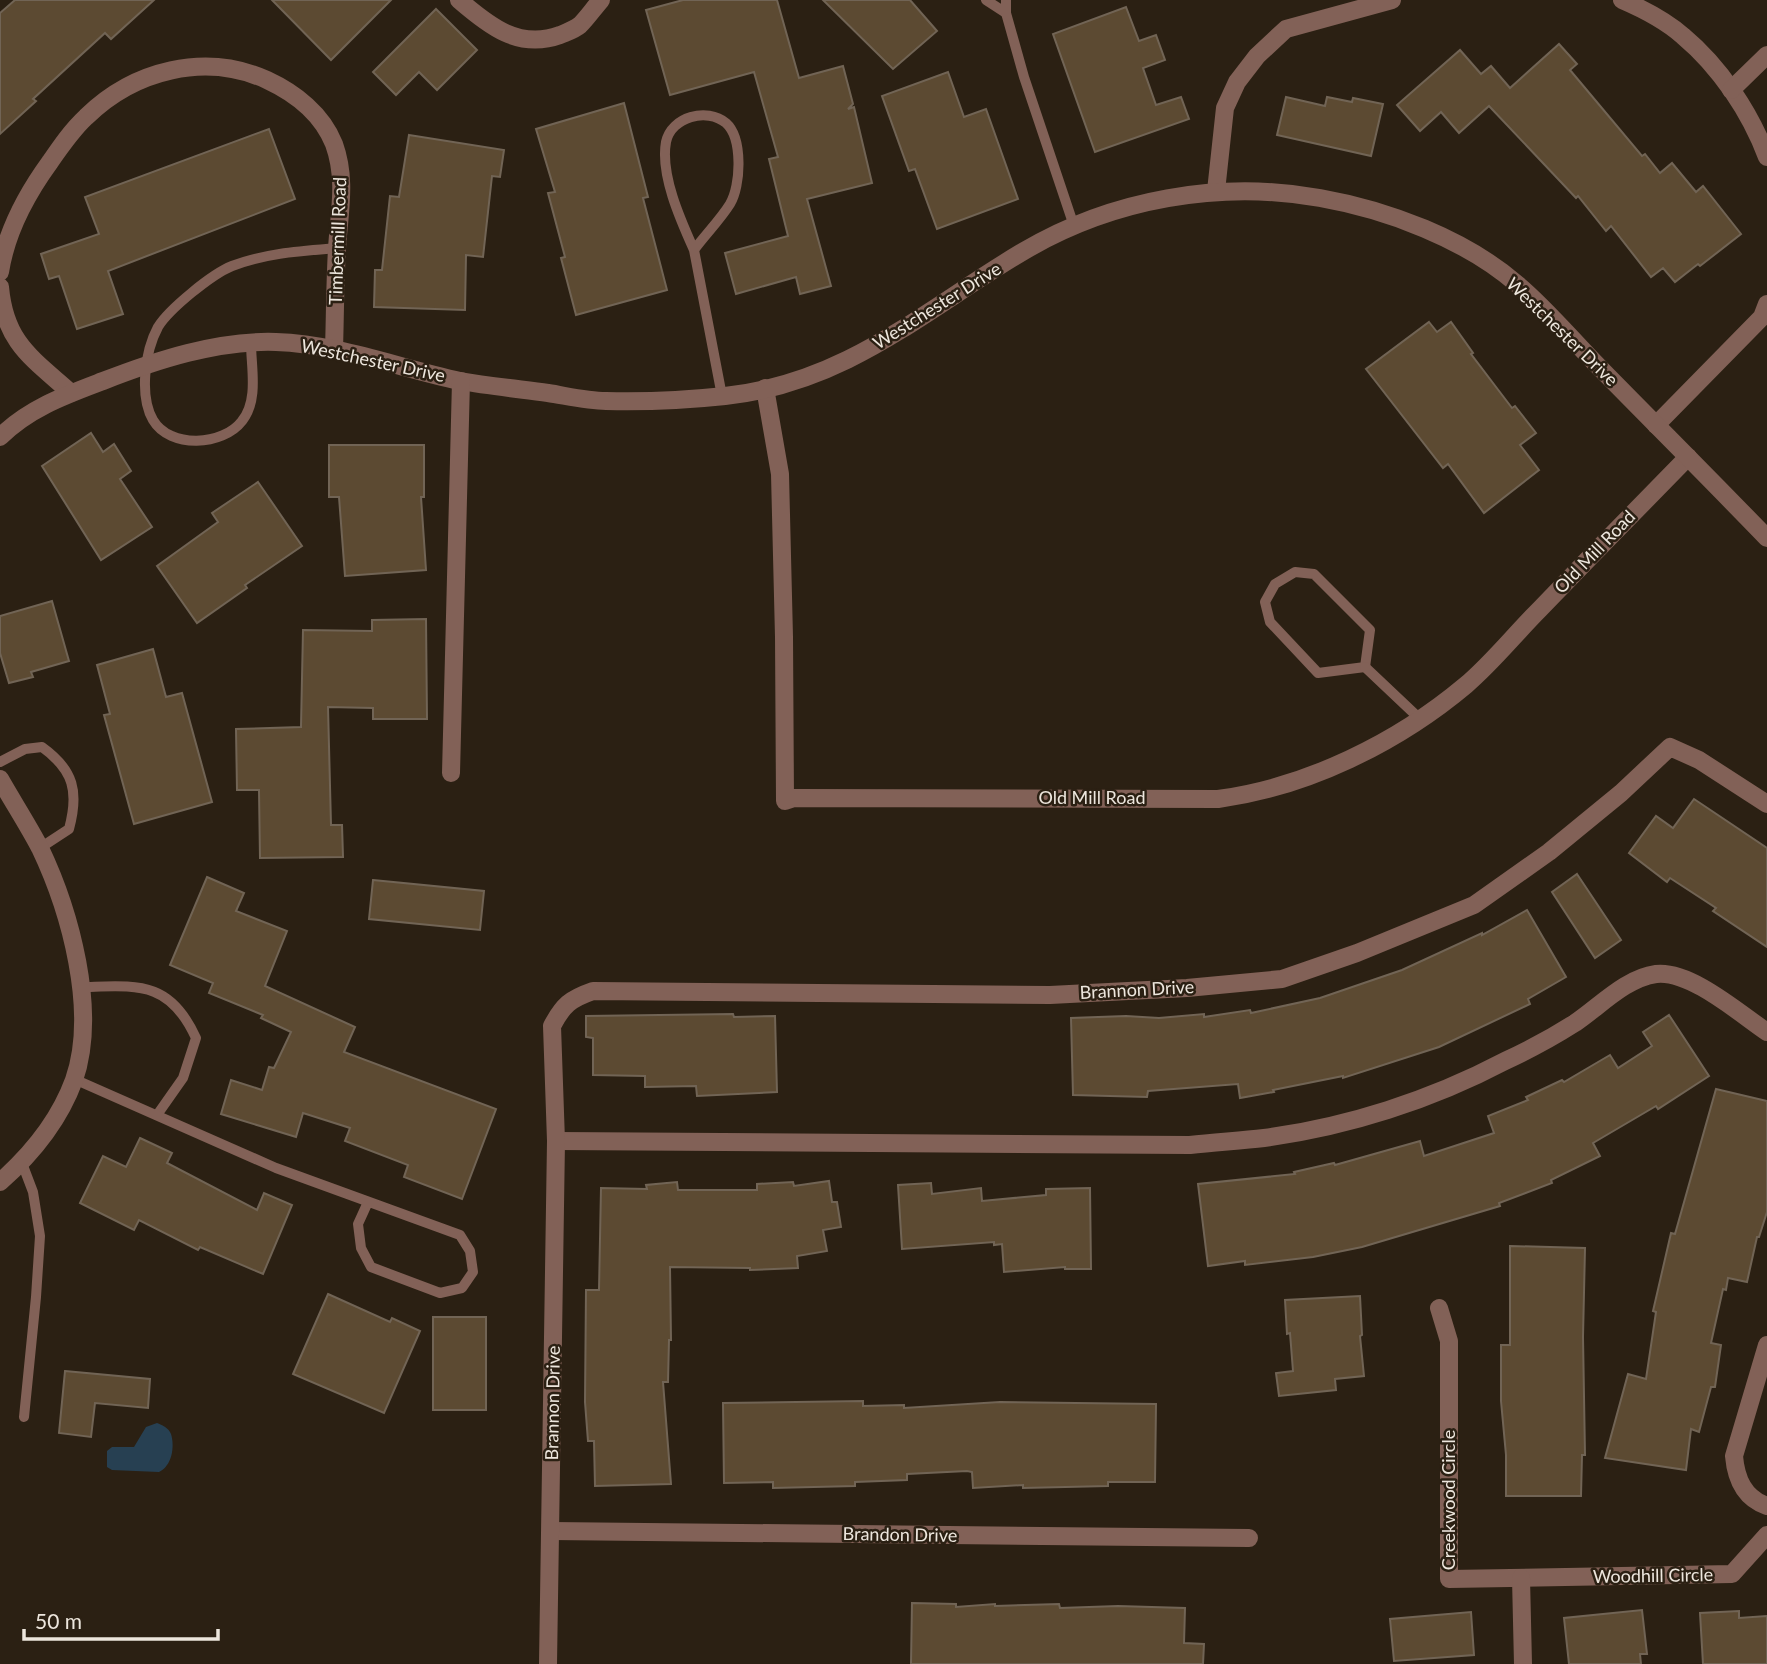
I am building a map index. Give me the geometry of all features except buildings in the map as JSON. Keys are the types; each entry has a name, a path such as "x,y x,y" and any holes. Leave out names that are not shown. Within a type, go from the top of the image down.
{"street":[{"path":"459,0 489,26 509,36 529,40 551,38 572,30 601,0"},
{"path":"1216,191 1225,108 1237,82 1257,56 1286,29 1392,0"},
{"path":"1622,0 1660,20 1684,37 1731,90 1760,138 1767,157"},
{"path":"1731,90 1767,55"},
{"name":"Timbermill Road","path":"0,272 4,251 25,201 69,136 88,115 113,96 143,79 180,67 207,65 251,72 286,89 307,106 323,125 333,143 341,171 342,200 337,248 334,350"},
{"name":"Westchester Drive","path":"0,437 41,405 71,393 201,350 251,343 276,342 334,350 461,381 604,401 722,396 765,388 809,376 852,358 895,335 1027,249 1074,226 1121,209 1216,191 1273,191 1377,211 1466,250 1517,283 1767,538"},
{"path":"0,287 2,309 21,348 71,393"},
{"path":"1656,425 1762,317 1767,304"},
{"path":"451,773 461,381"},
{"name":"Old Mill Road","path":"765,388 779,474 785,801 794,798 1218,799 1295,783 1369,748 1420,719 1466,685 1688,457"},
{"name":"Brannon Drive","path":"548,1664 556,1141 552,1026 561,1010 576,997 593,991 1050,995 1187,988 1282,979 1357,953 1474,905 1549,852 1621,793 1670,747 1699,760 1767,804"},
{"path":"0,779 40,848 66,911 79,969 83,1028 74,1079 61,1108 48,1130 22,1163 0,1182"},
{"path":"556,1141 1190,1144 1266,1138 1339,1123 1396,1107 1451,1087 1506,1061 1573,1024 1636,980 1657,974 1691,981 1767,1032"},
{"name":"Creekwood Circle","path":"1439,1308 1449,1341 1449,1579 1521,1578"},
{"path":"1767,1345 1734,1456 1735,1474 1746,1492 1767,1506"},
{"name":"Brandon Drive","path":"551,1531 1250,1538"},
{"name":"Woodhill Circle","path":"1521,1578 1732,1574 1767,1535"},
{"path":"1521,1578 1522,1664"}],"lane":[{"path":"986,0 1006,13"},
{"path":"1006,0 1006,13 1024,77 1074,226"},
{"path":"694,250 731,203 739,177 735,139 727,124 712,115 697,115 684,120 672,129 666,142 669,183 682,224 694,250 722,396"},
{"path":"251,343 252,398 243,421 225,435 194,441 169,436 153,421 147,404 145,367 159,327 195,289 230,267 274,254 337,248"},
{"path":"1295,572 1314,574 1370,631 1365,667 1318,673 1270,622 1265,601 1275,584 1295,572"},
{"path":"1365,667 1420,719"},
{"path":"0,762 25,749 42,747 58,758 70,779 75,806 69,829 40,848"},
{"path":"80,987 139,986 162,995 186,1016 196,1038 183,1078 157,1115"},
{"path":"74,1079 276,1168 460,1235 470,1251 473,1272 462,1288 440,1293 372,1267 361,1248 358,1224 368,1202"},
{"path":"22,1163 33,1192 40,1236 24,1417"}],"water":[{"path":"157,1423 169,1430 172,1439 171,1456 163,1469 159,1472 112,1470 107,1467 107,1451 112,1447 134,1447 146,1427"}]}
